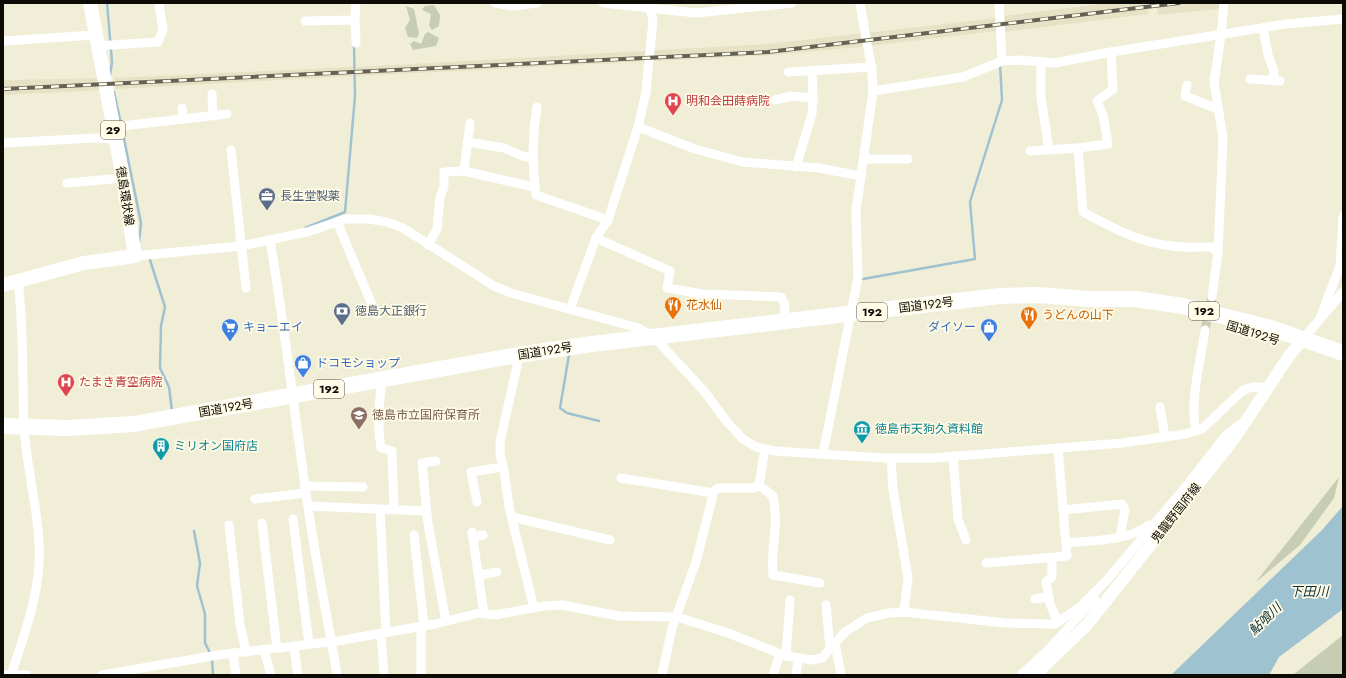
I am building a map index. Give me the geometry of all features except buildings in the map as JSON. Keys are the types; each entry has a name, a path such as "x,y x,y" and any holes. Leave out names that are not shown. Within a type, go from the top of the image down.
{"highway":[{"name":"国道192号","path":"3,426 67,428 134,424 518,355 654,337 1000,296 1038,295 1090,299 1122,307 1181,315 1343,353"},
{"name":"国道192号","path":"1306,345 1343,364"}],"main road":[{"name":"徳島環状線","path":"90,3 104,43 118,130 123,178 135,256"},
{"path":"3,285 84,263 135,256"},
{"name":"鬼籠野国府線","path":"1035,675 1088,625 1249,418 1269,387 1306,345"}],"street":[{"path":"3,41 104,43 158,42 164,30 159,3"},
{"path":"356,3 353,20 356,43"},
{"path":"495,3 513,6 537,3"},
{"path":"603,3 648,6 696,13 792,3"},
{"path":"823,454 859,266 856,211 873,91 872,67 860,3"},
{"path":"999,3 1000,62"},
{"path":"1212,297 1218,253 1223,138 1214,82 1222,35 1224,3"},
{"path":"570,309 596,238 608,220 638,127 646,92 653,20 648,6"},
{"path":"873,91 963,77 1000,62 1019,60 1055,63 1111,52 1263,28 1343,19"},
{"path":"305,21 353,20"},
{"path":"1250,79 1277,81 1268,56 1263,28"},
{"path":"1030,151 1078,148 1108,144 1103,115 1097,101 1113,89 1111,52"},
{"path":"1041,62 1041,97 1049,150"},
{"path":"788,72 872,67"},
{"path":"796,167 812,114 812,71"},
{"path":"1187,85 1185,96 1218,109"},
{"path":"212,94 214,116"},
{"path":"775,100 792,96 813,98"},
{"path":"538,107 534,128 534,187 536,195 608,220"},
{"path":"182,108 184,119"},
{"path":"3,142 94,138 156,119 184,119 227,114"},
{"path":"464,171 470,124"},
{"path":"638,127 695,149 744,162 819,168 861,176"},
{"path":"468,142 504,148 522,156 534,158"},
{"path":"1078,148 1083,212 1109,227 1141,239 1172,246 1212,247 1218,253"},
{"path":"231,150 246,288"},
{"path":"864,159 908,159"},
{"path":"428,245 437,229 440,197 444,187 444,172 464,171 534,187"},
{"path":"67,183 123,178"},
{"path":"1306,345 1320,318 1340,266 1343,216"},
{"path":"135,256 241,246 307,232 354,218 387,222 403,228 494,286 511,293 638,328 654,337 704,392 734,430 751,444 765,449 891,458 952,456 1122,443 1196,431 1209,424 1243,390 1253,387 1269,387"},
{"path":"337,222 376,314"},
{"path":"596,238 670,271 667,288 703,294 781,297 785,305 784,322"},
{"path":"270,240 284,322 292,396 305,490 337,675"},
{"path":"18,280 21,304 24,427 38,528 39,563 34,602 8,674 27,675"},
{"path":"1320,318 1343,292"},
{"path":"1196,431 1194,422 1194,401 1205,330"},
{"path":"518,355 517,366 500,442 500,454 512,517 534,608"},
{"path":"382,380 378,410 379,434 381,448 392,451 394,510"},
{"path":"1160,407 1165,437"},
{"path":"102,675 233,653 384,633 479,613 495,615 562,605 619,616 677,617 728,633 783,655 798,659 812,660 822,658 845,632 867,618 889,613 904,612 1005,623 1041,624 1058,622 1080,607 1106,580 1157,521 1226,435 1249,418"},
{"path":"986,563 1067,556 1058,448"},
{"path":"759,485 765,449"},
{"path":"952,456 958,519 966,540"},
{"path":"891,458 893,489 908,578 904,612"},
{"path":"436,461 422,463 426,511 446,621"},
{"path":"477,502 471,472 503,466"},
{"path":"621,478 713,493"},
{"path":"662,675 672,628 696,562 713,493 718,488 754,488 759,485"},
{"path":"759,485 773,496 775,529 772,568 773,575 820,583"},
{"path":"255,499 305,490 363,487"},
{"path":"1063,510 1122,504 1125,510 1120,537"},
{"path":"308,506 426,511"},
{"path":"380,509 384,675"},
{"path":"512,517 610,540"},
{"path":"293,519 309,644"},
{"path":"1066,543 1120,537 1141,532 1157,521"},
{"path":"262,523 277,648"},
{"path":"229,525 240,624 246,652"},
{"path":"414,535 422,626 421,675"},
{"path":"484,535 472,535 484,614"},
{"path":"597,547 599,537"},
{"path":"1120,559 1132,545 1142,538"},
{"path":"1052,558 1052,577 1046,582 1049,597 1058,622"},
{"path":"478,575 497,572"},
{"path":"1020,675 1047,651 1084,613 1104,588 1106,580"},
{"path":"1035,599 1049,597"},
{"path":"773,675 783,655 790,600"},
{"path":"826,605 833,646 841,675"},
{"path":"294,646 298,675"},
{"path":"264,650 271,675"},
{"path":"233,653 236,675"},
{"path":"796,675 798,659"}],"shaded area":[{"path":"1110,3 1147,3 1148,14 1003,32 1002,16"},
{"path":"1156,3 1219,3 1219,9 1158,15"},
{"path":"997,18 996,31 870,46 773,55 356,76 357,67 768,44"},
{"path":"353,67 352,76 116,89 114,78"},
{"path":"107,78 105,90 3,95 3,80"}],"green space":[{"path":"434,5 440,15 439,26 432,30 429,26 431,14 422,10 425,6"},
{"path":"406,6 414,9 419,34 417,38 408,37 405,28 410,20"},
{"path":"428,32 439,38 436,46 413,50 410,44 414,41 421,44 425,34"},
{"path":"1339,477 1334,498 1300,545 1255,583"},
{"path":"1343,635 1343,675 1294,675 1294,674"}],"water":[{"name":"下田川","path":"1343,506 1343,609 1279,657 1269,675 1171,675 1321,531"}],"waterway":[{"path":"107,3 112,62 110,75"},
{"path":"305,228 345,212 355,96 354,44"},
{"path":"863,279 975,259 970,202 1002,100 1000,64"},
{"path":"114,92 121,124"},
{"path":"122,129 141,223 139,242"},
{"path":"150,260 165,307 161,326 160,368 169,387 172,411"},
{"path":"569,355 560,408 567,413 599,421"},
{"path":"194,531 200,563 197,586 205,614 205,643 210,653"},
{"path":"212,660 213,675"}],"tunnel":[{"path":"1205,330 1212,297"}],"railway":[{"path":"3,89 768,52 1179,3"}],"place":[{"name":"明和会田蒔病院","path":"673,116"},
{"name":"長生堂製薬","path":"267,211"},
{"name":"花水仙","path":"673,320"},
{"name":"徳島大正銀行","path":"342,326"},
{"name":"うどんの山下","path":"1029,330"},
{"name":"キョーエイ","path":"230,342"},
{"name":"ダイソー","path":"989,342"},
{"name":"ドコモショップ","path":"303,378"},
{"name":"たまき青空病院","path":"66,397"},
{"name":"徳島市立国府保育所","path":"359,430"},
{"name":"徳島市天狗久資料館","path":"862,444"},
{"name":"ミリオン国府店","path":"161,461"}],"water label":[{"name":"鮎喰川","path":"1265,619"}]}
